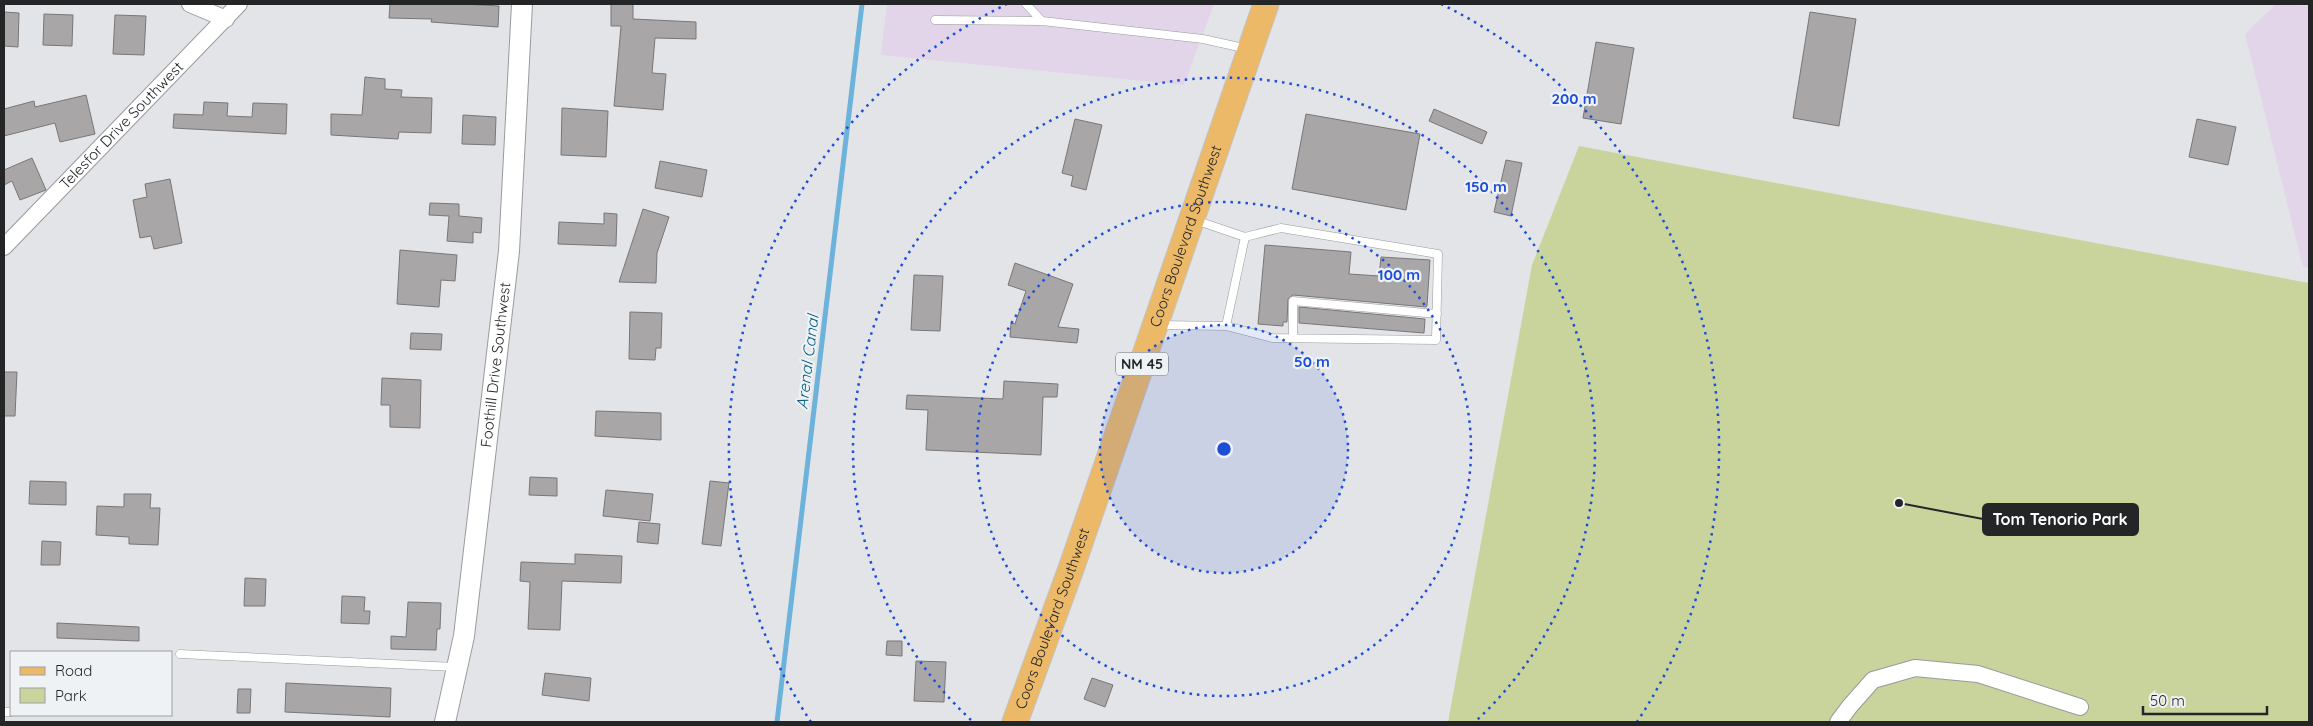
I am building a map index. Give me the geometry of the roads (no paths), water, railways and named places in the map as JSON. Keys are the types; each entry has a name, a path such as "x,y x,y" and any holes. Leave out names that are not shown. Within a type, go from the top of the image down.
{"main road":[{"name":"Coors Boulevard Southwest","path":"1015,722 1072,566 1266,4"}],"street":[{"path":"190,4 226,19"},
{"name":"Telesfor Drive Southwest","path":"4,247 239,4"},
{"name":"Foothill Drive Southwest","path":"445,722 464,636 509,251 522,4"},
{"path":"1838,722 1874,680 1915,668 1978,674 2080,707"}],"lane":[{"path":"1026,4 1042,21"},
{"path":"935,20 1042,21 1203,39 1250,49"},
{"path":"1155,325 1226,326 1272,338 1436,340 1438,254 1281,228 1245,237 1192,219"},
{"path":"1226,326 1245,237"},
{"path":"1293,337 1293,302 1437,314"},
{"path":"180,654 458,667"}],"waterway":[{"name":"Arenal Canal","path":"777,722 862,4"}],"place":[{"name":"Tom Tenorio Park","path":"1899,503"}]}
